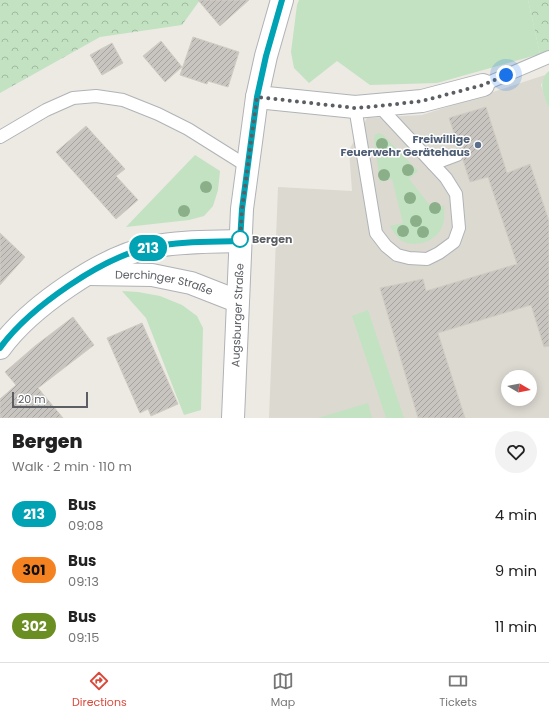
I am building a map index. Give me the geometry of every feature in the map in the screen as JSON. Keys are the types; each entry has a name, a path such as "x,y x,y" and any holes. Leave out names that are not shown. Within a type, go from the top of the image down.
{"street":[{"name":"Augsburger Straße","path":"233,418 236,373 240,241 247,166 257,97 266,56 282,0"},
{"path":"257,97 355,108 422,101 483,85"},
{"name":"Derchinger Straße","path":"0,348 9,335 36,310 87,274 130,252 152,247 192,242 240,241"},
{"name":"Derchinger Straße","path":"87,274 152,275 191,283 237,301"}],"lane":[{"path":"483,85 549,58"},
{"path":"0,137 46,110 73,98 96,96 123,100 158,114 188,129 247,166"},
{"path":"355,108 376,233 386,246 397,255 409,258 427,259 454,242 459,228 456,194 446,178 379,106"},
{"path":"433,164 457,155"}],"shaded area":[{"path":"545,75 541,85 549,109 549,418 269,418 278,187 352,191 349,150 367,118 422,115"}],"green space":[{"path":"0,0 200,0 182,25 100,37 0,93"},
{"path":"299,0 528,0 540,54 437,83 370,85 337,61 309,83 294,68 291,52 297,5"},
{"path":"528,0 549,0 549,50 540,54"},
{"path":"549,71 549,109 542,84 545,75"},
{"path":"379,133 383,135 418,171 409,179 435,212 444,205 444,219 441,230 427,242 414,244 402,241 390,226 403,223 392,179 380,182 374,140 375,135"},
{"path":"195,155 220,171 218,190 213,206 204,216 189,220 126,227"},
{"path":"122,291 160,296 182,305 197,316 203,328 201,410 184,415 146,318"},
{"path":"368,310 404,418 386,418 352,316"},
{"path":"368,403 372,418 318,418"}],"building":[{"path":"198,0 249,0 220,26"},
{"path":"193,37 239,52 228,87 208,81 207,84 180,75"},
{"path":"161,41 182,67 165,82 143,56"},
{"path":"112,43 123,63 102,75 90,55"},
{"path":"486,107 507,173 530,164 549,221 549,346 544,347 531,305 438,333 465,418 418,418 380,288 423,279 426,291 517,264 488,177 470,182 463,160 464,153 459,148 449,118"},
{"path":"86,126 125,169 116,176 138,200 116,219 56,152"},
{"path":"0,233 25,257 0,285"},
{"path":"73,317 94,345 38,388 63,418 0,418 0,399 16,385 5,372 35,346"},
{"path":"142,323 178,404 151,416 148,409 140,413 107,338"}],"bus line":[{"name":"213","path":"0,348 9,335 36,310 80,278 106,263 130,252 152,247 192,242 240,241 247,166 257,97 266,56 282,0"}],"place":[{"name":"Freiwillige Feuerwehr Gerätehaus","path":"478,145"},
{"name":"Bergen","path":"240,239"}],"route":[{"path":"240,239 240,241 247,166 257,97 355,108 379,106 422,101 483,85 506,75"}]}
